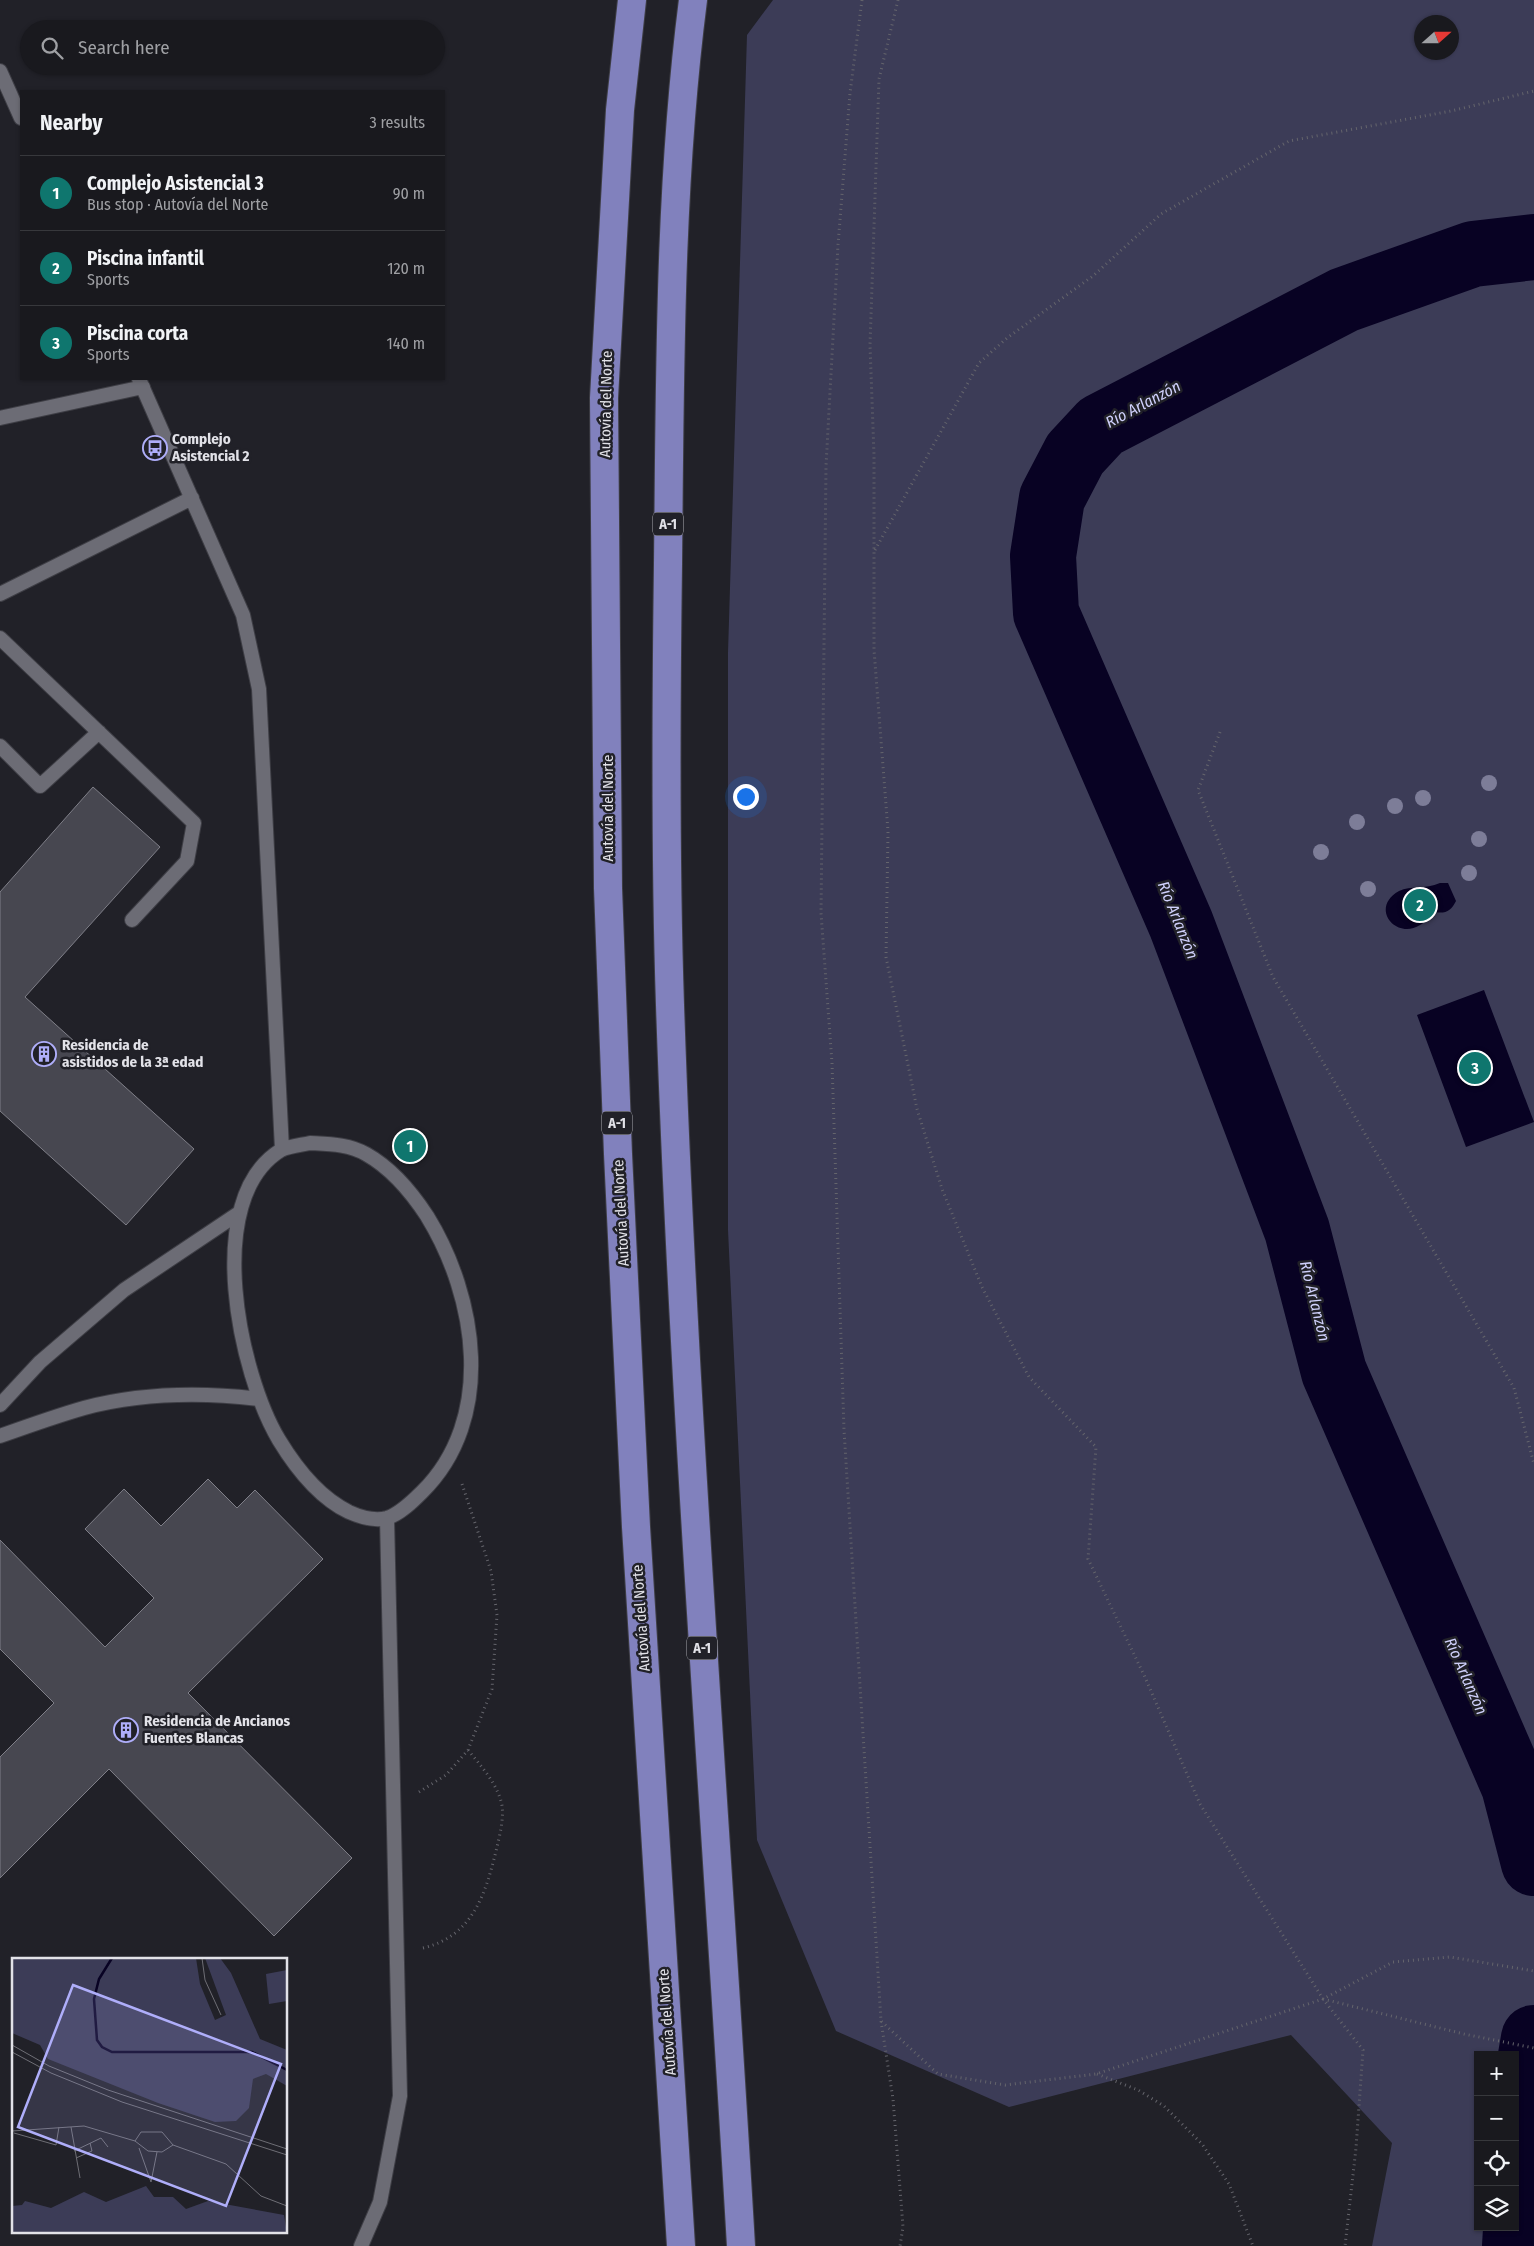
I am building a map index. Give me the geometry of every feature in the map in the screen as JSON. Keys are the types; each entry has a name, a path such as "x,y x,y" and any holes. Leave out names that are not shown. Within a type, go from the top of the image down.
{"highway":[{"name":"Autovía del Norte","path":"632,0 620,110 604,398 608,888 618,1154 636,1527 681,2246"},
{"name":"A-1","path":"693,0 684,66 675,230 669,436 666,714 670,1002 703,1666 729,2034 741,2246"}],"lane":[{"path":"0,71 20,116"},
{"path":"0,418 141,383 244,615 258,689 282,1150"},
{"path":"0,594 192,498"},
{"path":"0,638 194,823 187,861 132,920"},
{"path":"0,746 40,786 99,732"},
{"path":"310,1143 339,1144 366,1154 394,1174 418,1204 441,1239 458,1282 469,1323 471,1368 466,1412 451,1452 432,1482 411,1503 387,1518 361,1518 333,1505 307,1479 279,1440 259,1399 246,1358 234,1268 239,1214 260,1170 282,1150 310,1143"},
{"path":"0,1404 40,1362 124,1290 239,1214"},
{"path":"0,1436 85,1408 142,1397 186,1394 259,1399"},
{"path":"362,2246 380,2202 400,2096 392,1810 387,1518"}],"path":[{"path":"862,0 847,131 826,466 821,913 832,1063 844,1430 881,2021 892,2100 903,2227 900,2246"},
{"path":"898,0 879,80 870,346 874,650 888,831 886,956 917,1109 942,1189 982,1287 1029,1377 1096,1447 1088,1559 1144,1675 1200,1804 1323,1998 1363,2050 1356,2148 1345,2246"},
{"path":"874,551 979,363 1007,338 1094,276 1161,214 1289,141 1451,111 1534,91"},
{"path":"1220,732 1198,790 1273,977 1514,1388 1534,1464"},
{"path":"392,1810 446,1775 468,1750 492,1689 497,1615 491,1571 451,1452"},
{"path":"396,1954 434,1945 456,1934 477,1909 488,1884 500,1832 502,1803 492,1780 468,1750"},
{"path":"881,2021 938,2074 1005,2085 1096,2074 1323,1998 1393,1962 1450,1956 1534,1971"},
{"path":"1323,1998 1464,2034 1534,2048"},
{"path":"1096,2074 1138,2090 1164,2106 1202,2144 1229,2184 1253,2246"}],"shaded area":[{"path":"773,0 1534,0 1534,2246 1372,2246 1392,2143 1291,2035 1009,2107 836,2031 757,1840 728,1230 728,653 747,35"},
{"path":"1448,883 1456,901 1450,909 1442,913 1434,912 1422,924 1411,929 1402,928 1389,920 1386,906 1390,898 1399,891"},
{"path":"1484,990 1534,1122 1466,1147 1417,1015"}],"building":[{"name":"Residencia de asistidos de la 3ª edad","path":"93,787 160,847 25,997 194,1149 126,1225 0,1111 0,892"},
{"name":"Residencia de Ancianos Fuentes Blancas","path":"208,1479 237,1508 255,1490 323,1559 188,1693 352,1858 274,1936 109,1769 0,1878 0,1757 54,1703 0,1649 0,1540 105,1647 154,1598 85,1529 124,1489 161,1526"}],"waterway":[{"name":"Río Arlanzón","path":"1534,247 1473,254 1344,300 1101,426 1075,454 1052,498 1043,556 1046,613 1181,924 1297,1230 1334,1372 1514,1786 1534,1863"},
{"name":"Río Arlanzón","path":"1515,2246 1524,2097 1534,2038"}],"place":[{"name":"Complejo Asistencial 2","path":"155,448"},
{"name":"Piscina infantil","path":"1420,905"},
{"name":"Residencia de asistidos de la 3ª edad","path":"44,1054"},
{"name":"Piscina corta","path":"1475,1068"},
{"name":"Complejo Asistencial 3","path":"410,1146"},
{"name":"Residencia de Ancianos Fuentes Blancas","path":"126,1730"}]}
